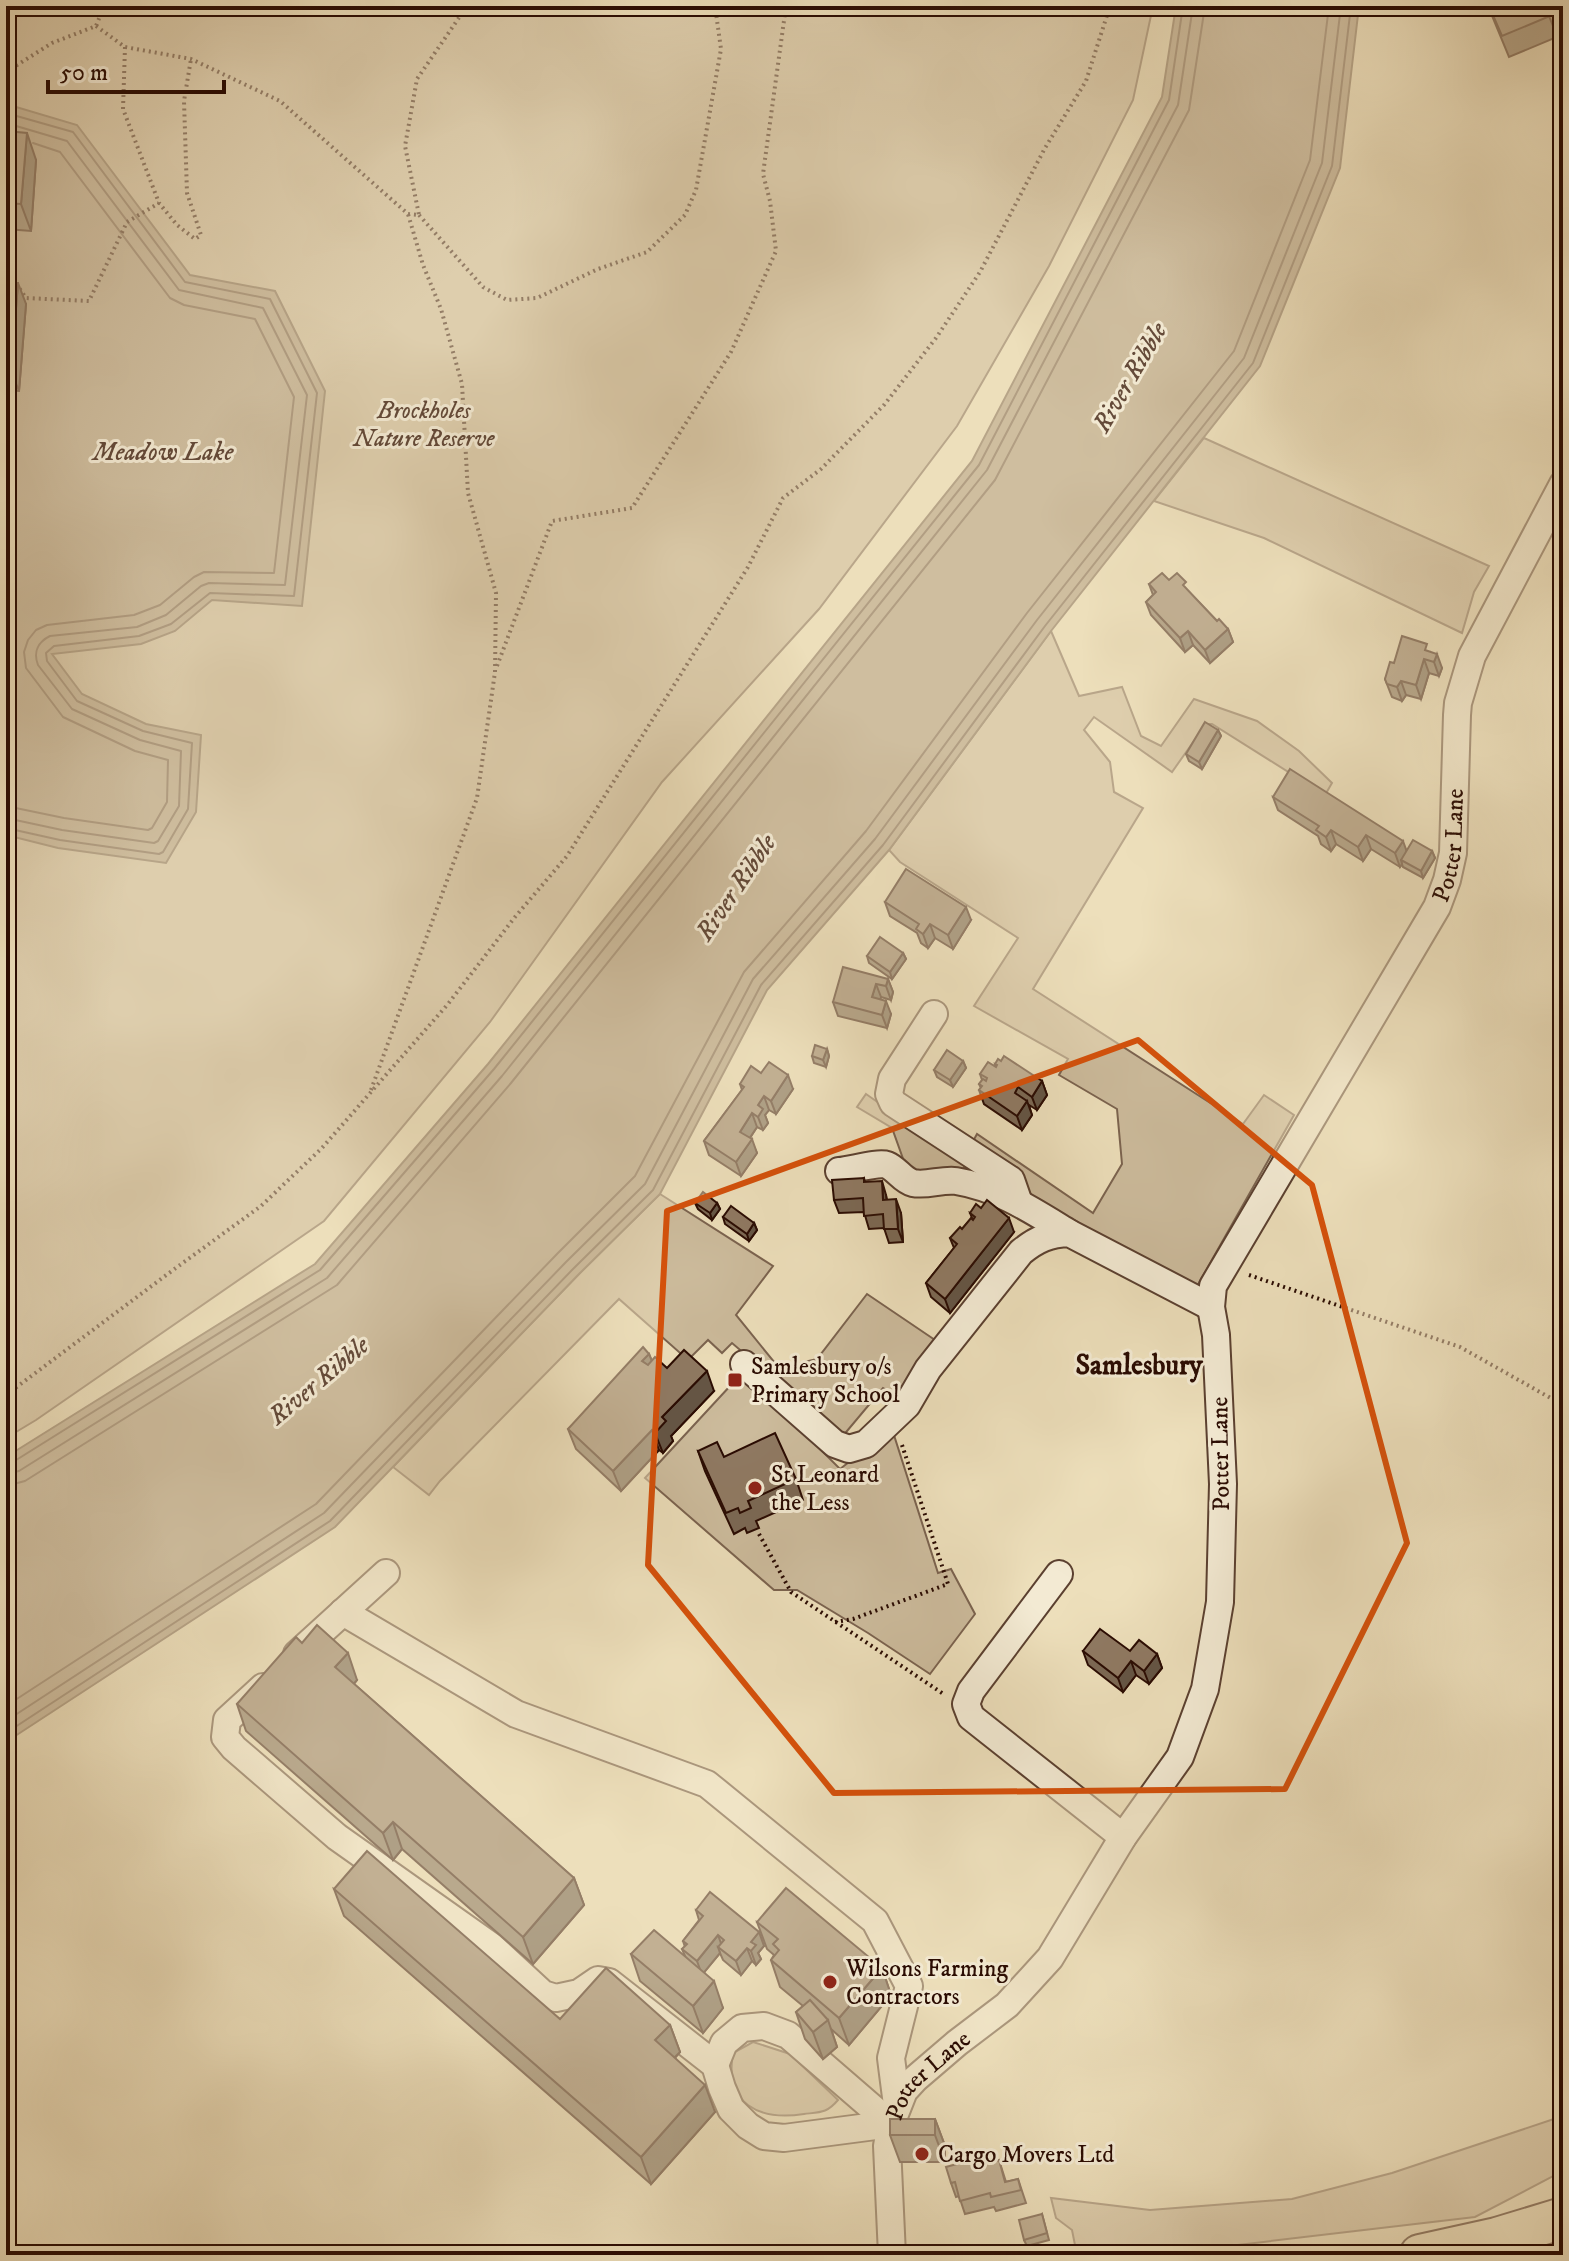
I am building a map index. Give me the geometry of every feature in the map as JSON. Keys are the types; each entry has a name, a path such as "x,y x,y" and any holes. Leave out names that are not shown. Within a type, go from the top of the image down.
{"highway":[{"path":"1420,2255 1497,2238 1563,2218"}],"street":[{"name":"Potter Lane","path":"892,2255 887,2146 894,2114 904,2091 1007,2005 1050,1958 1123,1837 1180,1757 1205,1689 1220,1602 1223,1484 1216,1335 1211,1307 1213,1286 1437,907 1453,853 1458,703 1472,656 1563,484"},
{"path":"934,1014 892,1079 889,1094 893,1103 1011,1180 1019,1203"},
{"path":"839,1171 872,1164 889,1166 909,1182 921,1184 953,1180 994,1191 1211,1307"},
{"path":"744,1364 835,1444 849,1449 866,1444 907,1405 928,1369 1021,1252 1049,1234 1069,1233"},
{"path":"386,1573 227,1720 225,1737 234,1748 337,1837 491,1946 543,1994 556,1998 579,1993 598,1980 609,1982 715,2065 731,2109 764,2136 784,2138 894,2114"},
{"path":"1059,1574 971,1691 966,1704 971,1717 1123,1837"},
{"path":"343,1612 516,1714 707,1784 875,1921 909,1986 891,2058 894,2114"},
{"path":"715,2065 724,2043 742,2028 764,2026 788,2035 894,2114"}],"path":[{"path":"6,72 52,43 96,26 104,6"},
{"path":"467,6 417,79 405,146 419,215 483,287 507,300 537,298 598,269 647,252 685,215 696,190 721,49 715,6"},
{"path":"495,672 552,521 632,508 731,352 776,251 770,201 763,174 786,6"},
{"path":"6,1395 261,1206 322,1148 448,1004 567,856 748,567 783,498 821,469 884,405 936,338 980,272 1045,148 1086,81 1110,6"},
{"path":"96,26 125,47 191,59 280,101 408,214 423,265 441,309 462,384 468,493 496,593 495,672 477,798 371,1092"},
{"path":"125,47 123,109 159,203 177,225 195,239 201,235 187,193 184,101 191,59"},
{"path":"6,269 26,298 89,301 127,222 159,203"},
{"path":"408,214 419,215"},
{"path":"1224,1267 1460,1347 1563,1405"},
{"path":"835,1622 853,1619 948,1584 893,1417"},
{"path":"759,1534 791,1592 953,1700 966,1704"}],"highlighted area":[{"path":"1138,1040 1312,1185 1407,1543 1285,1789 834,1793 648,1565 667,1211"}],"green space":[{"name":"Brockholes Nature Reserve","path":"6,6 1153,6 1133,100 1049,266 957,426 819,609 662,782 490,1022 324,1221 6,1438"},
{"path":"1204,438 1489,566 1474,592 1462,633 1264,538 1154,501"},
{"path":"1051,631 1079,696 1122,687 1141,736 1161,746 1194,699 1257,721 1299,751 1332,783 1325,795 1212,724 1206,724 1172,772 1094,717 1084,730 1110,762 1114,792 1143,808 1033,989 1243,1124 1264,1095 1294,1115 1196,1288 1028,1195 972,1143 977,1134 1093,1213 1122,1164 1117,1109 1059,1075 1068,1059 974,1006 1018,938 900,862 889,850"},
{"path":"866,1094 966,1164 961,1173 911,1173 892,1128 857,1107"},
{"path":"660,1194 773,1266 736,1315 779,1368 817,1359 867,1294 935,1340 902,1399 883,1388 842,1437 732,1343 722,1353 708,1340 688,1360 619,1299 429,1495 393,1467 579,1274"},
{"path":"743,1372 840,1469 892,1429 938,1573 951,1569 975,1614 930,1674 797,1590 774,1590 645,1478"},
{"path":"753,2042 790,2054 838,2100 823,2111 788,2115 773,2115 748,2105 734,2085 733,2053"},
{"path":"1563,2116 1563,2171 1475,2217 1152,2255 1077,2255 1072,2230 1056,2218 1051,2198 1150,2210 1292,2199 1392,2173"}],"water":[{"name":"River Ribble","path":"1176,6 1359,6 1340,168 1260,366 1051,631 889,850 767,990 660,1194 335,1527 6,1742 6,1457 315,1264 488,1064 972,461 1162,97"},
{"name":"Meadow Lake","path":"6,104 77,125 190,275 275,291 325,391 302,606 212,600 175,631 141,644 52,654 82,694 146,724 201,735 196,812 166,863 58,848 6,835"}],"building":[{"path":"1489,6 1545,6 1550,16 1502,36"},
{"path":"1545,6 1563,6 1563,22 1553,26"},
{"path":"6,131 27,133 21,204 6,203"},
{"path":"6,283 18,283 11,371 6,370"},
{"path":"1162,573 1169,580 1177,573 1186,582 1183,585 1228,629 1205,650 1188,631 1180,638 1146,602 1156,592 1149,584"},
{"path":"1402,636 1427,644 1425,650 1437,654 1434,662 1424,659 1416,685 1401,681 1397,687 1387,684 1385,679 1390,662 1394,663"},
{"path":"1205,722 1218,730 1199,762 1186,754"},
{"path":"1290,769 1403,841 1395,853 1366,835 1358,847 1331,830 1326,837 1316,830 1319,826 1273,797"},
{"path":"1413,840 1432,851 1421,871 1401,860"},
{"path":"906,869 966,907 948,935 930,924 923,934 916,929 919,924 885,902"},
{"path":"880,937 903,953 890,972 867,956"},
{"path":"843,967 888,979 886,986 876,984 872,997 886,1001 882,1015 833,1002"},
{"path":"815,1045 827,1049 823,1060 812,1056"},
{"path":"947,1050 963,1061 950,1080 934,1070"},
{"path":"1004,1056 1042,1081 1032,1097 1018,1087 1015,1093 1027,1101 1017,1116 979,1090 982,1086 979,1084 987,1078 980,1074 988,1062 996,1067 998,1059 1001,1061"},
{"path":"769,1062 788,1075 771,1101 764,1096 758,1105 763,1109 758,1117 752,1113 740,1132 752,1139 736,1162 704,1141 744,1087 740,1084 751,1066 761,1073"},
{"path":"864,1178 864,1182 882,1181 883,1200 896,1199 898,1229 884,1229 883,1214 864,1216 863,1198 834,1200 832,1180"},
{"path":"703,1192 717,1203 710,1213 695,1203"},
{"path":"987,1200 1009,1218 945,1299 926,1283 957,1244 950,1238 971,1218 973,1220 975,1217 970,1213 976,1204 981,1208"},
{"path":"731,1206 754,1223 747,1234 723,1217"},
{"path":"643,1347 649,1354 642,1361 648,1365 655,1357 667,1368 684,1350 707,1371 662,1417 666,1421 655,1433 652,1430 613,1471 568,1429"},
{"path":"775,1433 796,1479 748,1501 751,1508 740,1513 738,1508 726,1513 698,1451 717,1442 724,1457"},
{"path":"317,1625 348,1653 335,1667 574,1878 523,1937 393,1822 383,1833 237,1704 296,1637 302,1643"},
{"path":"1100,1629 1130,1651 1139,1640 1157,1654 1144,1671 1131,1661 1118,1678 1083,1651"},
{"path":"367,1851 560,2019 606,1968 670,2025 655,2040 705,2085 641,2157 334,1889"},
{"name":"Wilsons Farming Contractors","path":"786,1888 882,1968 839,2018 771,1960 779,1950 773,1944 778,1939 757,1922"},
{"path":"710,1892 759,1932 751,1942 756,1945 751,1951 747,1948 736,1961 718,1947 724,1940 718,1935 697,1961 682,1949 687,1944 683,1941 703,1916 696,1910"},
{"path":"654,1930 714,1981 693,2006 631,1954"},
{"path":"810,2000 828,2020 813,2032 796,2012"},
{"path":"890,2119 935,2119 935,2135 890,2135"},
{"path":"986,2156 988,2163 999,2160 1005,2182 1018,2179 1021,2190 991,2197 990,2193 960,2201 955,2182 951,2183 946,2167"},
{"path":"1042,2214 1047,2233 1024,2240 1019,2220"}],"place":[{"name":"Samlesbury o/s Primary School","path":"735,1380"},
{"name":"St Leonard the Less","path":"755,1488"},
{"name":"Wilsons Farming Contractors","path":"830,1982"},
{"name":"Cargo Movers Ltd","path":"922,2154"}],"district":[{"name":"Samlesbury","path":"1139,1364"}]}
